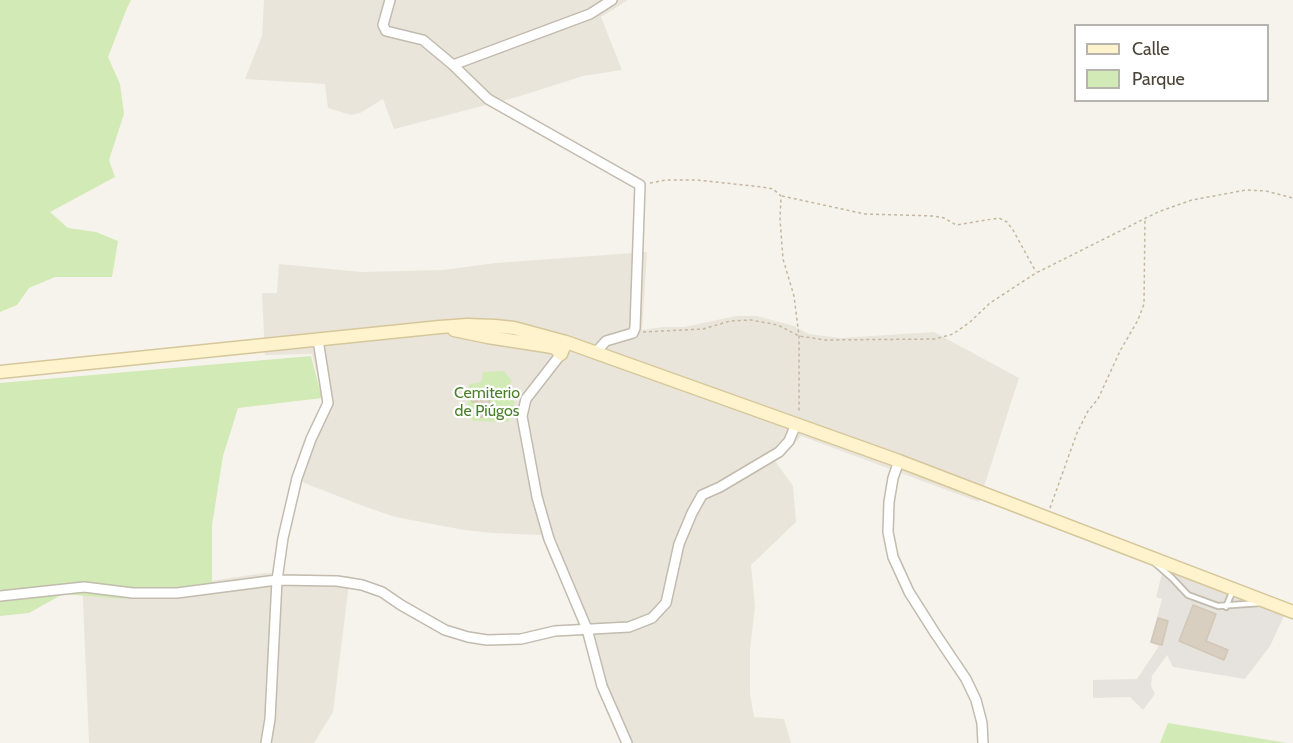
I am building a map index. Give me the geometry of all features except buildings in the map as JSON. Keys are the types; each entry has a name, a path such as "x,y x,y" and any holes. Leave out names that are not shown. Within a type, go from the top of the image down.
{"main road":[{"path":"0,372 440,327 467,325 514,328 596,352 900,461 1293,612"},
{"path":"440,327 555,348 561,354 566,342"}],"street":[{"path":"390,0 383,26 386,31 423,40 488,99 640,185 636,312 633,333 606,341 596,352"},
{"path":"453,65 590,14 612,0"},
{"path":"266,743 270,719 277,580 282,538 297,478 311,439 328,403 318,340"},
{"path":"561,354 526,399 522,416 537,497 549,539 587,629 602,686 627,743"},
{"path":"0,596 84,587 133,593 177,593 277,580 337,581 362,585 382,592 445,630 468,638 520,639 555,631 629,627 652,618 666,603 680,544 702,495 728,483 779,452 789,441 796,424"},
{"path":"900,461 892,478 888,502 888,532 892,557 909,592 966,679 976,700 983,743"}],"lane":[{"path":"1143,554 1172,578 1188,596 1226,607 1268,602"},
{"path":"1226,607 1233,589"}],"path":[{"path":"640,185 666,180 697,180 762,187 773,189 781,196 833,208 865,214 934,216 944,218 956,225 999,218 1007,222 1036,273"},
{"path":"633,333 703,329 730,321 751,320 778,325 799,336 825,340 935,339 953,334 990,303 1036,273 1158,212 1192,200 1246,190 1266,191 1293,198"},
{"path":"781,196 783,259 794,296 799,336 799,413 796,424"},
{"path":"1047,517 1077,432 1088,411 1098,399 1144,304 1145,219"}],"shaded area":[{"path":"264,0 628,0 601,17 622,70 583,76 517,97 394,129 383,99 360,113 351,115 328,108 325,84 245,79 262,36"},
{"path":"647,252 642,330 684,327 736,316 757,316 794,326 809,334 841,338 934,332 1019,378 979,502 801,436 784,456 775,461 793,486 796,522 751,565 755,606 750,650 750,693 754,717 784,719 791,743 621,743 597,688 576,613 541,535 464,530 395,517 292,478 322,402 322,395 312,354 265,355 262,293 277,293 279,264 362,272 443,270 496,263"},
{"path":"1163,570 1284,616 1270,646 1245,679 1173,667 1167,655 1152,676 1151,686 1155,694 1143,710 1130,697 1093,698 1093,680 1137,679 1159,646 1150,643 1162,599 1156,597"},
{"path":"264,573 350,576 333,712 314,743 89,743 82,578 210,581"}],"green space":[{"path":"0,0 131,0 108,57 120,84 124,114 109,160 115,177 50,212 68,228 96,232 118,241 112,277 55,277 29,288 17,305 0,312"},
{"path":"311,356 322,398 238,408 223,456 212,525 212,585 123,599 63,594 29,613 0,616 0,383"},
{"name":"Cemiterio de Piúgos","path":"504,371 512,381 504,392 515,402 509,422 473,421 467,401 469,384 481,382 483,372"},
{"path":"1168,723 1287,743 1160,743"}]}
